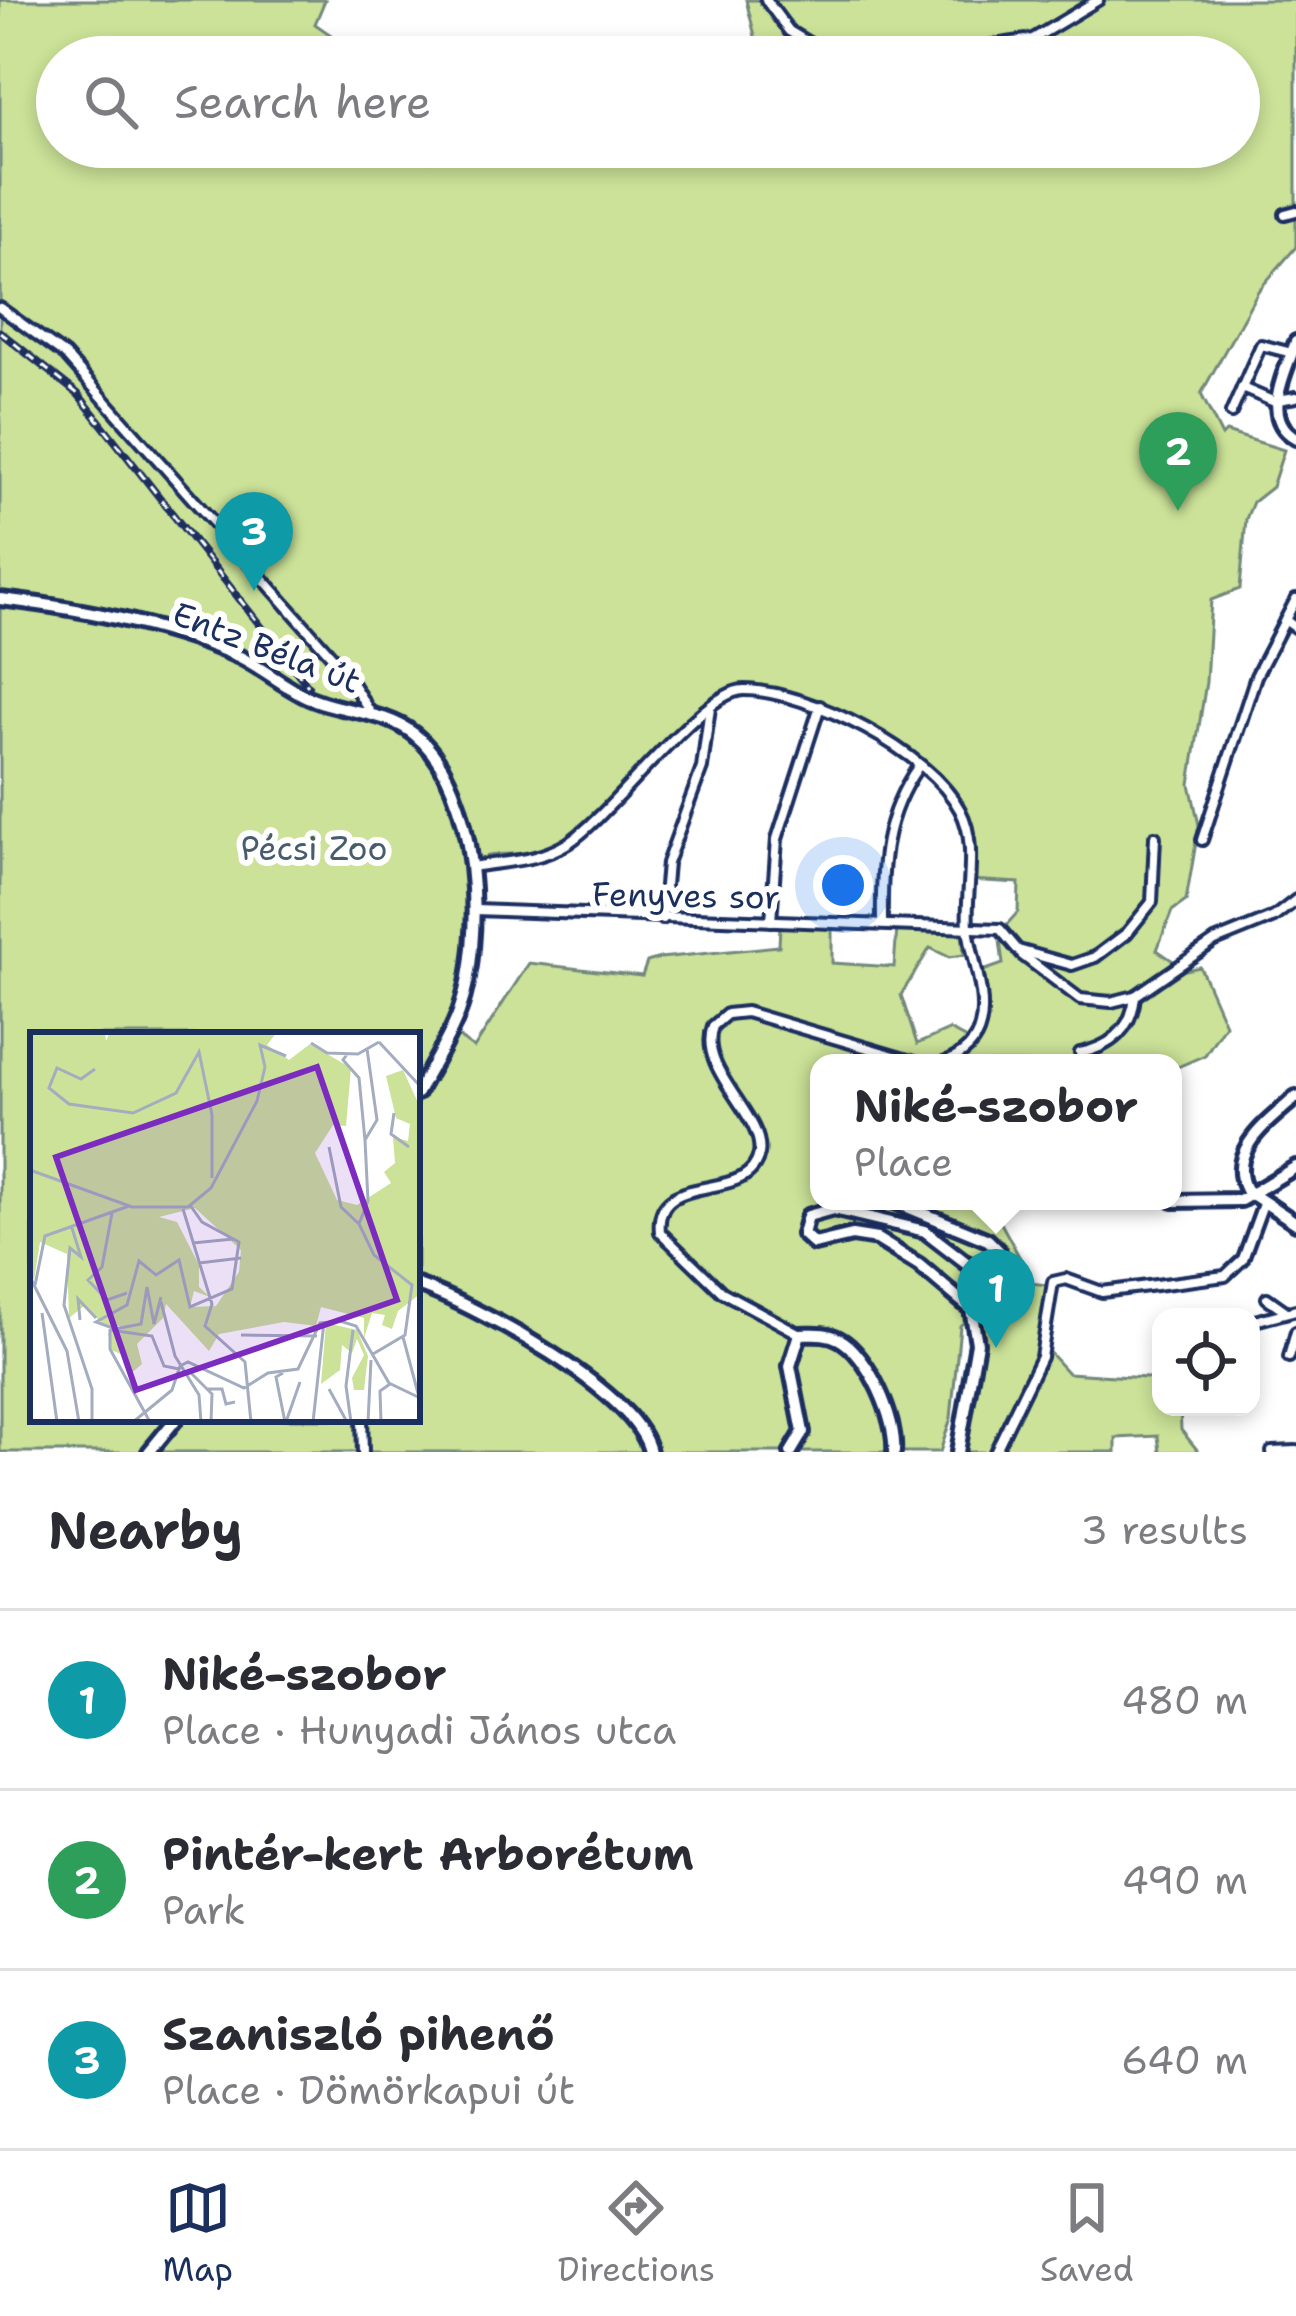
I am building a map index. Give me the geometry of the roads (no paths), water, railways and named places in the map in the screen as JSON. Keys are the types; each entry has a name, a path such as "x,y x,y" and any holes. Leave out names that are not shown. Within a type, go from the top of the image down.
{"street":[{"path":"766,0 795,36"},
{"path":"1038,36 1098,0"},
{"path":"1285,214 1296,211"},
{"path":"0,308 84,375 344,670 373,716"},
{"path":"1231,413 1261,345 1294,348 1278,402 1278,423 1296,438"},
{"path":"1242,388 1278,402 1296,397"},
{"name":"Entz Béla út","path":"0,598 194,642 241,658 306,697 373,716 417,736 433,757 455,804 475,910 474,948 459,1013 420,1087"},
{"path":"1202,840 1256,676 1296,599"},
{"path":"1285,620 1296,628"},
{"path":"470,867 529,860 572,840 710,706 738,690 820,706 887,740 958,805 967,826 968,926 980,1026 974,1042 957,1054"},
{"path":"662,919 668,863 702,768 710,706"},
{"path":"771,921 777,839 820,706"},
{"path":"883,921 887,833 898,796 918,766"},
{"path":"968,926 1000,929 1017,950 1034,958 1083,962 1147,915 1156,870 1155,837"},
{"path":"1034,958 1087,1003 1135,996 1215,941 1274,917 1296,900"},
{"name":"Fenyves sor","path":"475,910 968,926"},
{"path":"1080,1054 1101,1048 1121,1033 1135,996"},
{"path":"888,1054 746,1012 721,1017 710,1032 712,1052 758,1136 758,1157 743,1173 666,1201 660,1232 722,1292 800,1334 832,1336 857,1354 892,1431 894,1452"},
{"path":"1296,1097 1240,1157 1243,1186 1296,1223"},
{"path":"995,1452 1041,1357 1053,1282 1066,1279 1102,1292 1211,1281 1235,1271 1257,1200 1296,1166"},
{"path":"1182,1201 1257,1200"},
{"path":"915,1210 988,1240 999,1251 998,1263 986,1272 976,1271 925,1231 858,1213 819,1210 808,1216 802,1230 814,1244 852,1234 877,1239 920,1264 971,1309 977,1342 958,1452"},
{"path":"420,1286 467,1306 562,1360 624,1410 640,1427 650,1452"},
{"path":"1267,1298 1284,1310"},
{"path":"1260,1319 1296,1310"},
{"path":"1288,1357 1296,1332"},
{"path":"790,1452 803,1432 790,1366 800,1334"},
{"path":"149,1452 174,1422"},
{"path":"1272,1452 1296,1451"}],"railway":[{"path":"0,332 78,394 308,686"}],"place":[{"name":"Pintér-kert Arborétum","path":"1178,511"},
{"name":"Szaniszló pihenő","path":"254,591"},
{"name":"Niké-szobor","path":"996,1348"}],"park label":[{"name":"Pécsi Zoo","path":"314,848"}]}
